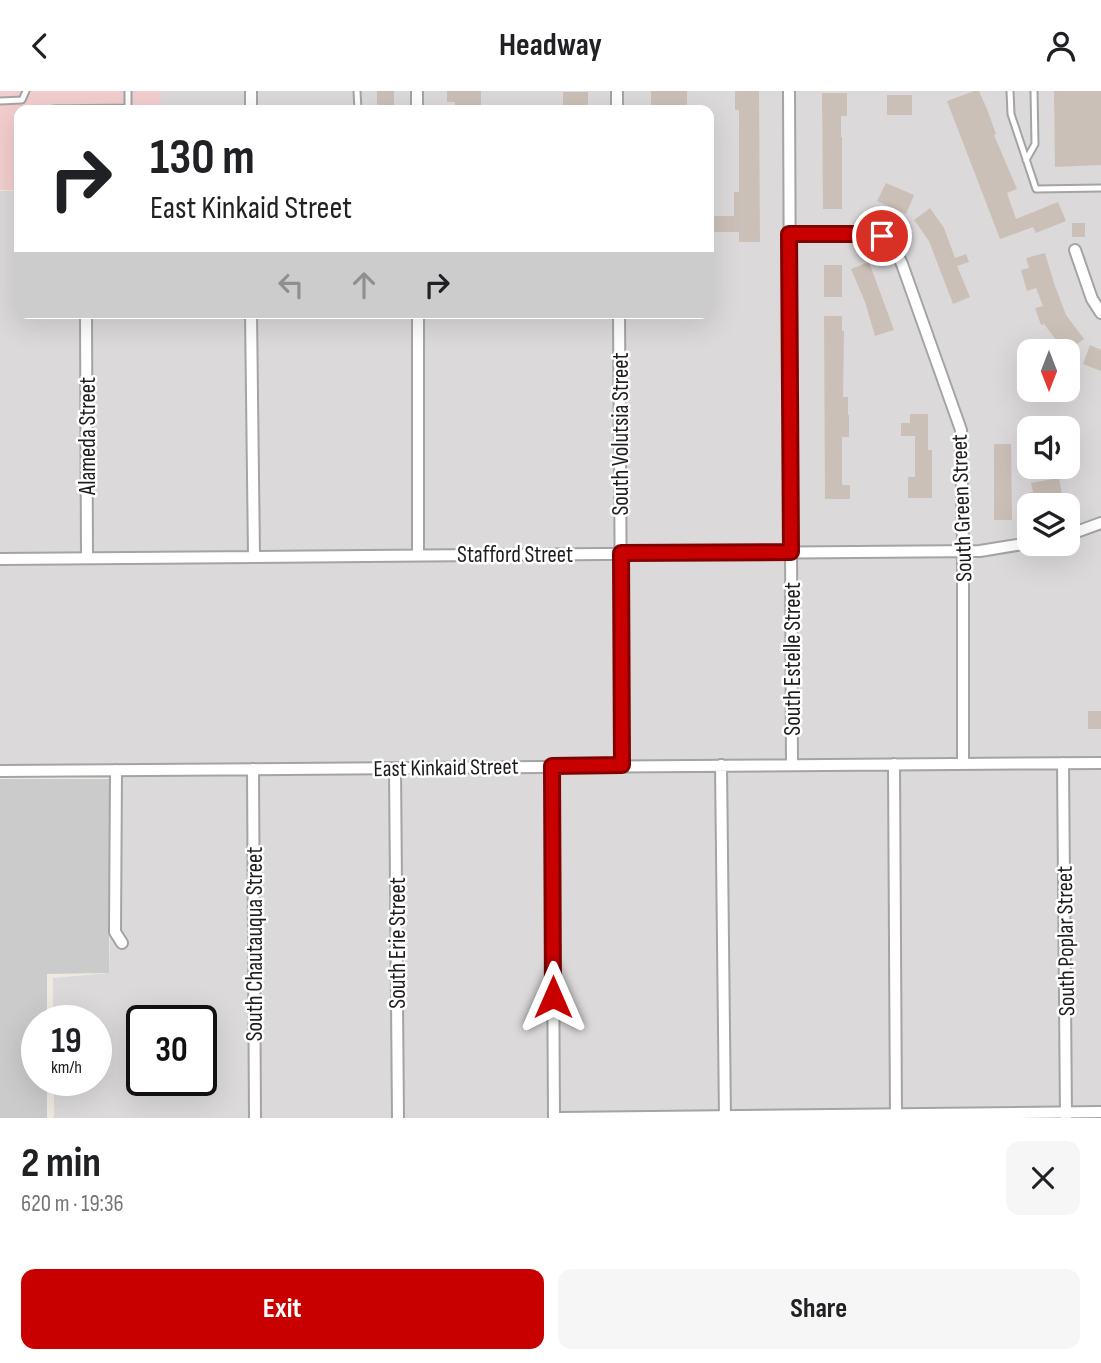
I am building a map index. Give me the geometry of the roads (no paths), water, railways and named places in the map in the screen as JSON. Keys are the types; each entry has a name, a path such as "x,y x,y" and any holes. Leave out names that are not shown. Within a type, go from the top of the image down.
{"street":[{"name":"South Estelle Street","path":"789,91 792,765"},
{"name":"South Green Street","path":"789,234 882,236 890,243 902,264 961,430 963,764"},
{"path":"1074,250 1092,299 1101,313"},
{"name":"Alameda Street","path":"86,319 87,558"},
{"path":"251,319 254,556"},
{"path":"418,319 418,555"},
{"name":"South Volutsia Street","path":"619,319 622,765"},
{"path":"1080,531 1101,523"},
{"name":"Stafford Street","path":"0,559 980,551 1017,545"},
{"name":"South Poplar Street","path":"1063,763 1066,1115"},
{"name":"East Kinkaid Street","path":"0,771 1101,763"},
{"path":"894,764 896,1116"},
{"path":"721,765 725,1117"},
{"path":"552,766 556,1118 1066,1115 1101,1112"},
{"name":"South Erie Street","path":"395,768 398,1118"},
{"name":"South Chautauqua Street","path":"253,769 255,1118"},
{"path":"116,770 115,932 122,943"}],"lane":[{"path":"0,101 22,100 26,91"},
{"path":"1010,91 1011,114 1036,189 1101,188"},
{"path":"1026,160 1035,144 1034,91"}]}
